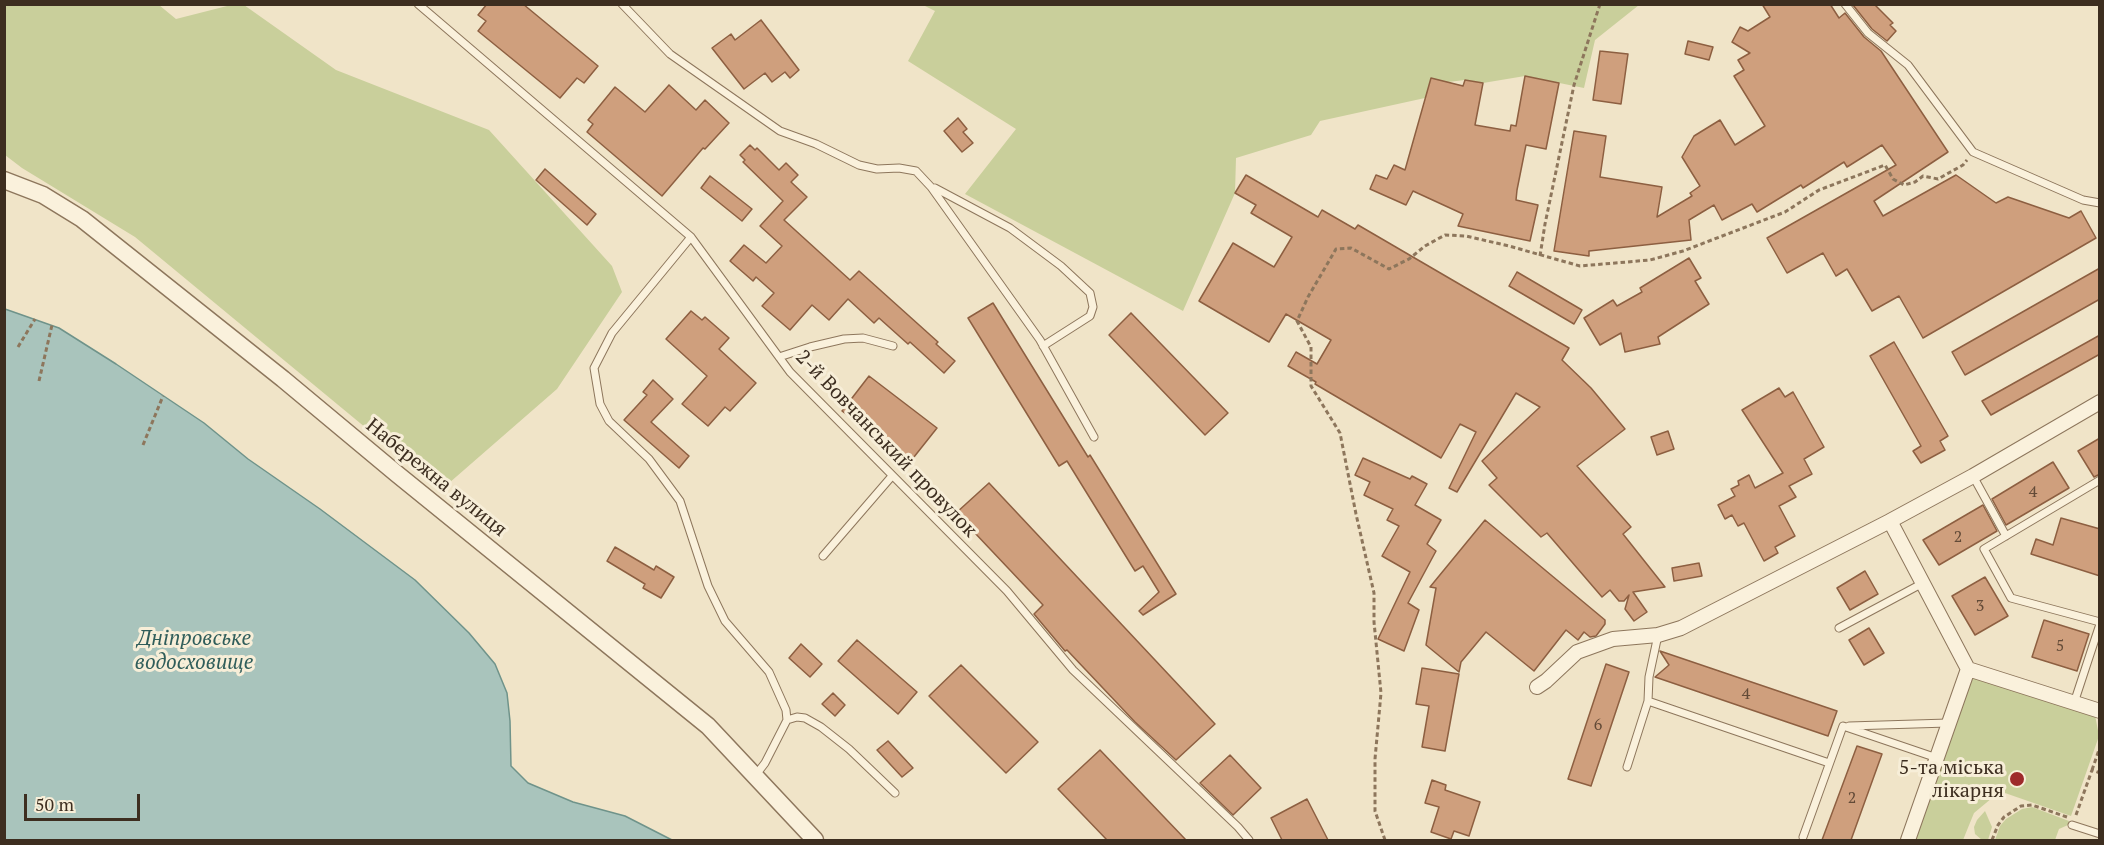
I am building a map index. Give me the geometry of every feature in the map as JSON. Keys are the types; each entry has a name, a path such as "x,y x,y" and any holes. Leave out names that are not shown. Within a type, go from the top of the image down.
{"street":[{"name":"Набережна вулиця","path":"4,180 43,195 82,219 283,379 406,482 708,726 815,840"},
{"path":"1536,687 1546,681 1577,652 1613,639 1658,635 1681,628 1890,521 2100,402"},
{"path":"1890,521 1968,669 2100,711"},
{"path":"1908,840 1968,669"}],"lane":[{"name":"2-й Вовчанський провулок","path":"418,4 691,237 790,372 1007,591 1073,670 1249,840"},
{"path":"622,4 670,54 780,131 816,144 859,165 877,169 899,168 916,171 932,187 1043,345 1094,437"},
{"path":"1845,4 1868,33 1908,65 1973,152 2083,200 2100,203"},
{"path":"932,187 1010,228 1061,266 1090,293 1093,307 1090,316 1043,345"},
{"path":"691,237 612,333 594,368 600,404 609,421 649,459 680,501 716,604 725,621 769,672 786,710 787,720 765,763 755,776"},
{"path":"779,357 844,339 863,338 893,346"},
{"path":"823,556 892,476"},
{"path":"1973,476 2007,536"},
{"path":"2074,703 2100,623 2011,598 1984,549 2100,480"},
{"path":"1839,628 1923,583"},
{"path":"1628,767 1648,701 1649,676 1658,635"},
{"path":"1648,701 1829,764"},
{"path":"787,720 797,717 805,718 821,727 849,749 895,793"},
{"path":"1843,726 1949,723"},
{"path":"1803,837 1843,726"},
{"path":"1843,726 1937,758"},
{"path":"2072,825 2100,834"}],"path":[{"path":"1540,256 1574,85 1600,4"},
{"path":"1385,840 1375,811 1381,693 1374,622 1374,593 1340,433 1311,386 1311,347 1297,321 1336,249 1351,248 1389,269 1445,236 1466,236 1580,266 1650,261 1683,251 1785,212 1819,190 1885,165 1893,178 1904,185 1915,182 1923,176 1938,179 1963,165 1973,152"},
{"path":"18,347 35,319"},
{"path":"39,381 52,325"},
{"path":"143,446 163,396"},
{"path":"1992,840 2004,817 2021,806 2032,805 2074,819 2100,747"},
{"path":"2092,770 2100,773"}],"green space":[{"path":"4,5 159,5 176,19 231,5 244,5 336,70 489,130 612,266 622,292 557,389 441,490 135,237 22,168 5,155"},
{"path":"923,5 1639,5 1595,40 1584,88 1525,76 1483,83 1465,80 1448,82 1425,98 1320,121 1311,135 1236,158 1235,193 1183,311 965,194 1016,129 908,61 935,11"},
{"name":"5-та міська лікарня","path":"1981,678 2095,715 2099,736 2071,816 2005,793 1998,793 1974,813 1963,840 1914,840 1967,684 1973,679"},
{"path":"2032,807 2069,821 2068,825 2059,829 2055,840 1995,840 2000,826 2006,819 2022,809"},
{"path":"1985,811 1992,827 1988,840 1982,840 1975,834 1974,827"}],"water":[{"name":"Дніпровське водосховище","path":"5,309 59,328 116,364 204,423 248,459 415,580 469,633 495,664 507,693 511,766 528,783 573,802 625,816 672,840 5,840"}],"building":[{"path":"487,4 523,4 598,66 584,83 577,78 560,98 478,31 486,21 478,15"},
{"path":"1762,4 1830,4 1839,18 1845,13 1864,37 1881,51 1948,152 1874,201 1883,216 1956,175 1996,203 2008,197 2069,218 2081,211 2096,238 1923,338 1899,296 1872,311 1847,269 1836,276 1823,253 1787,273 1767,238 1896,165 1882,145 1847,167 1844,162 1803,188 1801,185 1757,212 1752,204 1722,220 1714,205 1689,220 1691,240 1589,251 1589,256 1554,251 1574,131 1606,136 1600,177 1662,187 1657,217 1692,196 1690,193 1700,186 1682,157 1694,136 1720,120 1735,145 1765,126 1734,76 1744,70 1738,60 1750,53 1732,42 1740,27 1748,31 1770,17"},
{"path":"1874,4 1893,23 1890,25 1896,31 1887,41 1872,29 1853,5"},
{"path":"761,20 799,70 790,78 785,72 772,82 765,73 744,89 712,48 731,34 735,40"},
{"path":"1688,41 1713,47 1709,60 1685,54"},
{"path":"1600,51 1628,54 1621,104 1593,100"},
{"path":"1525,76 1559,83 1546,149 1526,145 1517,190 1516,200 1538,205 1530,241 1458,226 1463,214 1413,191 1406,205 1370,189 1376,175 1387,179 1394,165 1405,170 1431,78 1463,86 1465,80 1483,83 1475,125 1510,131 1511,125 1516,126"},
{"path":"669,85 696,110 705,100 729,123 705,149 703,148 662,196 587,132 593,124 588,120 615,87 645,112"},
{"path":"958,118 967,129 963,132 973,143 962,152 944,131"},
{"path":"750,145 755,150 757,148 779,170 786,163 798,175 791,182 807,197 784,220 850,280 859,271 938,342 936,344 955,361 944,373 879,318 874,323 848,299 829,320 812,305 790,330 762,306 774,293 756,277 753,281 730,261 744,245 766,263 782,246 760,226 783,201 743,162 745,160 740,155"},
{"path":"545,169 596,214 587,225 536,180"},
{"path":"1246,175 1318,217 1322,210 1355,229 1358,225 1569,348 1562,360 1591,388 1625,429 1577,466 1631,527 1623,534 1665,587 1633,592 1647,612 1634,621 1625,609 1629,595 1624,601 1619,601 1610,590 1602,597 1547,533 1541,537 1489,485 1497,478 1482,461 1540,407 1516,393 1457,492 1449,488 1476,432 1460,424 1441,458 1288,366 1296,352 1317,364 1331,340 1286,314 1269,342 1199,301 1233,243 1274,267 1292,237 1251,213 1256,205 1235,193"},
{"path":"710,176 752,209 742,221 701,188"},
{"path":"1689,258 1701,278 1695,281 1709,304 1658,337 1660,344 1625,352 1621,333 1600,345 1584,318 1613,300 1617,306 1642,292 1640,288"},
{"path":"2100,268 2100,299 1965,375 1952,352"},
{"path":"1517,272 1582,310 1574,324 1509,286"},
{"path":"993,303 1176,594 1143,615 1139,611 1159,592 1143,566 1135,571 1067,461 1059,466 968,318"},
{"path":"691,311 702,320 705,317 729,338 719,349 756,383 730,411 725,407 708,426 682,404 707,376 666,339"},
{"path":"1131,313 1228,413 1205,435 1109,335"},
{"path":"2100,335 2100,354 1991,415 1982,401"},
{"path":"1894,342 1948,436 1940,441 1945,450 1921,463 1913,451 1921,446 1870,356"},
{"path":"869,376 937,428 910,462 842,411"},
{"path":"653,380 673,399 651,422 689,456 679,468 624,420 647,395 643,392"},
{"path":"1779,388 1785,397 1793,392 1824,447 1804,459 1812,474 1789,486 1796,497 1779,506 1795,536 1775,547 1778,553 1764,561 1744,523 1738,526 1732,515 1725,519 1718,505 1735,496 1731,489 1739,485 1738,481 1749,475 1755,488 1783,473 1742,410"},
{"path":"1668,431 1674,449 1657,455 1651,437"},
{"path":"2100,438 2100,474 2094,477 2078,451"},
{"path":"1363,458 1427,484 1415,505 1441,520 1427,544 1436,551 1408,603 1419,610 1404,651 1378,639 1410,572 1382,556 1399,526 1387,520 1393,509 1364,495 1370,482 1355,475"},
{"path":"2053,462 2069,488 2006,525 1992,499"},
{"path":"989,483 1215,724 1176,760 1135,722 1067,650 1065,651 1034,614 1043,605 956,513"},
{"path":"1983,505 1997,531 1939,565 1923,540"},
{"path":"2061,518 2100,529 2100,576 2031,554 2036,539 2053,545"},
{"path":"1485,520 1605,620 1605,624 1596,636 1590,637 1584,632 1578,640 1566,630 1534,671 1486,632 1461,662 1459,672 1426,645 1436,588 1430,587"},
{"path":"615,547 654,570 656,566 674,577 661,598 643,588 645,584 607,561"},
{"path":"1699,563 1702,576 1674,581 1672,568"},
{"path":"1865,571 1878,594 1850,610 1837,588"},
{"path":"1985,577 2008,616 1975,635 1952,596"},
{"path":"2044,620 2089,634 2077,671 2032,657"},
{"path":"1869,628 1884,653 1864,665 1849,640"},
{"path":"857,640 917,692 898,714 838,661"},
{"path":"801,644 822,664 810,677 789,658"},
{"path":"1660,651 1837,711 1828,736 1655,677 1669,665"},
{"path":"1606,664 1629,672 1591,786 1568,779"},
{"path":"961,665 1038,742 1006,773 929,696"},
{"path":"1422,668 1459,674 1445,751 1422,747 1429,706 1416,704"},
{"path":"833,693 845,705 835,716 822,704"},
{"path":"888,741 913,768 902,777 877,750"},
{"path":"1857,746 1882,754 1851,840 1822,840"},
{"path":"1100,750 1186,840 1107,840 1058,789"},
{"path":"1230,755 1261,788 1233,815 1200,783"},
{"path":"1432,780 1446,785 1445,790 1480,802 1469,836 1454,831 1451,839 1431,832 1439,807 1425,803"},
{"path":"1307,799 1328,840 1282,840 1271,818"}],"place":[{"name":"5-та міська лікарня","path":"2017,779"}]}
